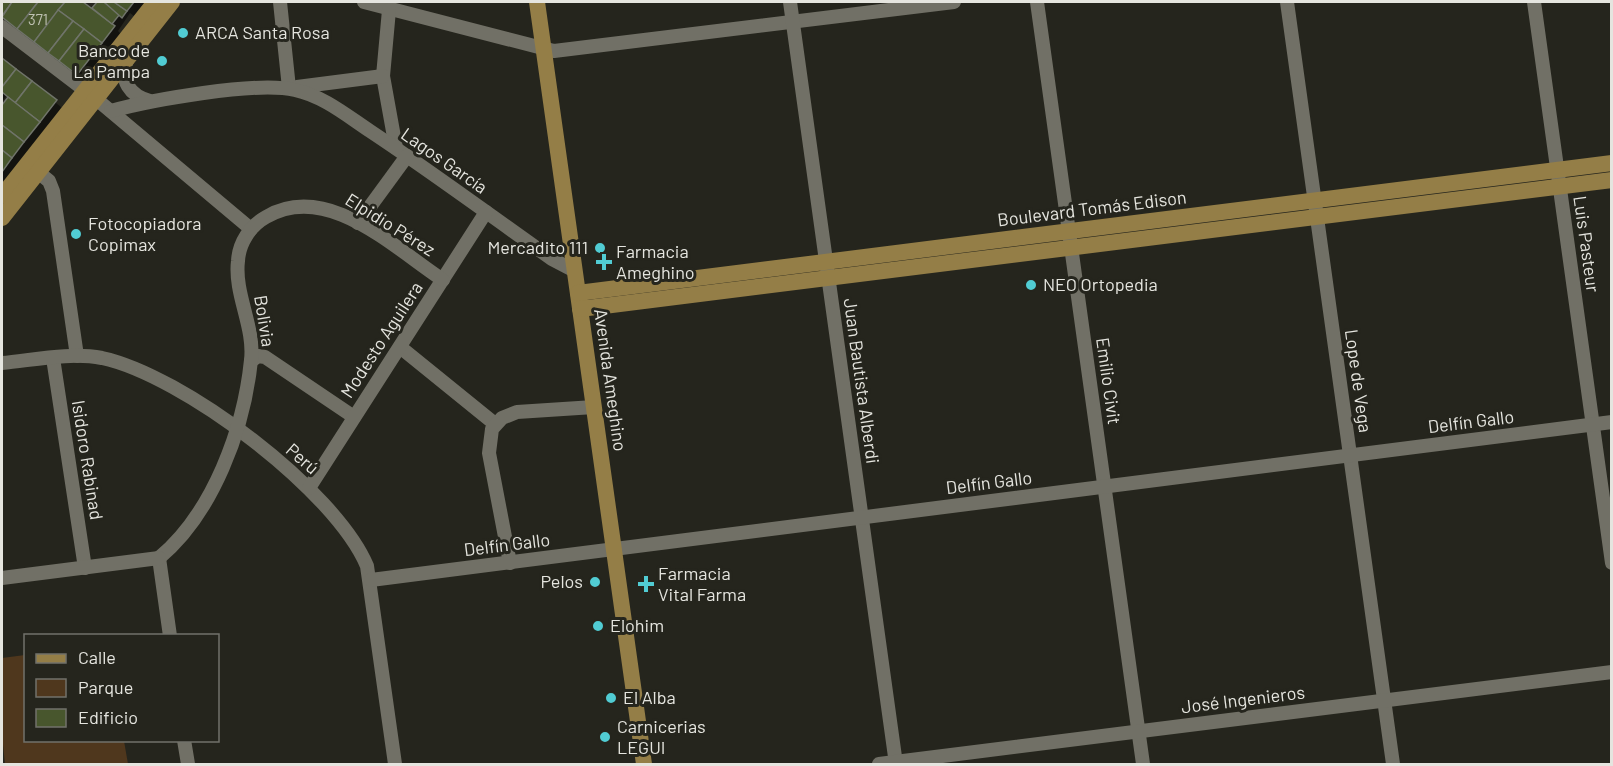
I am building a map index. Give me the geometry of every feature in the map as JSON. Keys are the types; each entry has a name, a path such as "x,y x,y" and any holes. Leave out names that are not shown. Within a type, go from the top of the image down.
{"main road":[{"path":"2,218 38,172 154,2"},
{"path":"2,196 90,94 131,53 172,2"},
{"name":"Avenida Ameghino","path":"537,2 644,765"},
{"name":"Boulevard Tomás Edison","path":"579,301 1316,208 1557,169 1611,163"},
{"name":"Boulevard Tomás Edison","path":"1316,208 1560,187 1611,180"}],"street":[{"path":"280,2 289,88"},
{"path":"364,2 544,50 565,51 954,2"},
{"name":"Juan Bautista Alberdi","path":"790,2 896,764"},
{"name":"Emilio Civit","path":"1037,2 1143,765"},
{"name":"Lope de Vega","path":"1287,2 1393,765"},
{"name":"Luis Pasteur","path":"1534,2 1611,563"},
{"path":"358,223 402,152 383,76 389,10"},
{"path":"2,27 111,111 251,229"},
{"path":"131,53 124,70 125,82 134,95 153,101"},
{"name":"Lagos García","path":"111,111 153,101 263,87 289,88 383,76"},
{"name":"Lagos García","path":"289,88 323,100 402,152 557,262 574,271"},
{"path":"38,172 49,181 53,190 77,356"},
{"name":"Elpidio Pérez","path":"251,229 276,212 306,205 334,210 358,223 442,280"},
{"name":"Modesto Aguilera","path":"309,488 486,212"},
{"name":"Bolivia","path":"159,558 185,532 207,500 225,464 236,428 251,361 237,271 241,246 251,229"},
{"path":"400,346 495,424"},
{"name":"Perú","path":"2,363 77,356 114,361 151,375 199,401 309,488 356,543 367,566 371,580 395,765"},
{"path":"251,361 258,356 265,357 354,417"},
{"name":"Isidoro Rabinad","path":"53,358 85,568"},
{"path":"510,563 488,449 495,424 502,418 517,412 594,406"},
{"name":"Delfín Gallo","path":"371,580 1611,422"},
{"path":"2,578 159,558 170,634"},
{"name":"José Ingenieros","path":"879,765 1611,672"},
{"path":"184,742 188,765"}],"green space":[{"path":"24,655 24,742 124,742 128,764 5,764 2,735 2,658"}],"building":[{"path":"2,2 12,2 2,16"},
{"path":"12,2 38,2 17,29 2,17"},
{"path":"38,2 65,2 34,42 17,29"},
{"path":"65,2 83,2 115,26 102,43 58,10"},
{"path":"97,2 104,2 120,14 112,24 92,8"},
{"path":"104,2 114,2 127,11 122,18"},
{"path":"114,2 134,2 127,11"},
{"path":"58,10 73,21 48,53 34,42"},
{"path":"73,21 84,29 59,61 48,53"},
{"path":"84,29 102,43 77,75 59,61"},
{"path":"2,58 16,69 2,87"},
{"path":"16,69 32,81 15,103 2,92 2,87"},
{"path":"32,81 57,100 40,122 15,103"},
{"path":"8,97 40,122 24,142 2,125 2,105"},
{"path":"2,125 24,142 12,158 2,150"},
{"path":"2,150 12,158 2,172"}],"place":[{"name":"ARCA Santa Rosa","path":"183,33"},
{"name":"Banco de La Pampa","path":"162,61"},
{"name":"Fotocopiadora Copimax","path":"76,234"},
{"name":"Mercadito 111","path":"600,248"},
{"name":"Farmacia Ameghino","path":"604,262"},
{"name":"NEO Ortopedia","path":"1031,285"},
{"name":"Pelos","path":"595,582"},
{"name":"Farmacia Vital Farma","path":"646,584"},
{"name":"Elohim","path":"598,626"},
{"name":"El Alba","path":"611,698"},
{"name":"Carnicerias LEGUI","path":"605,737"}]}
